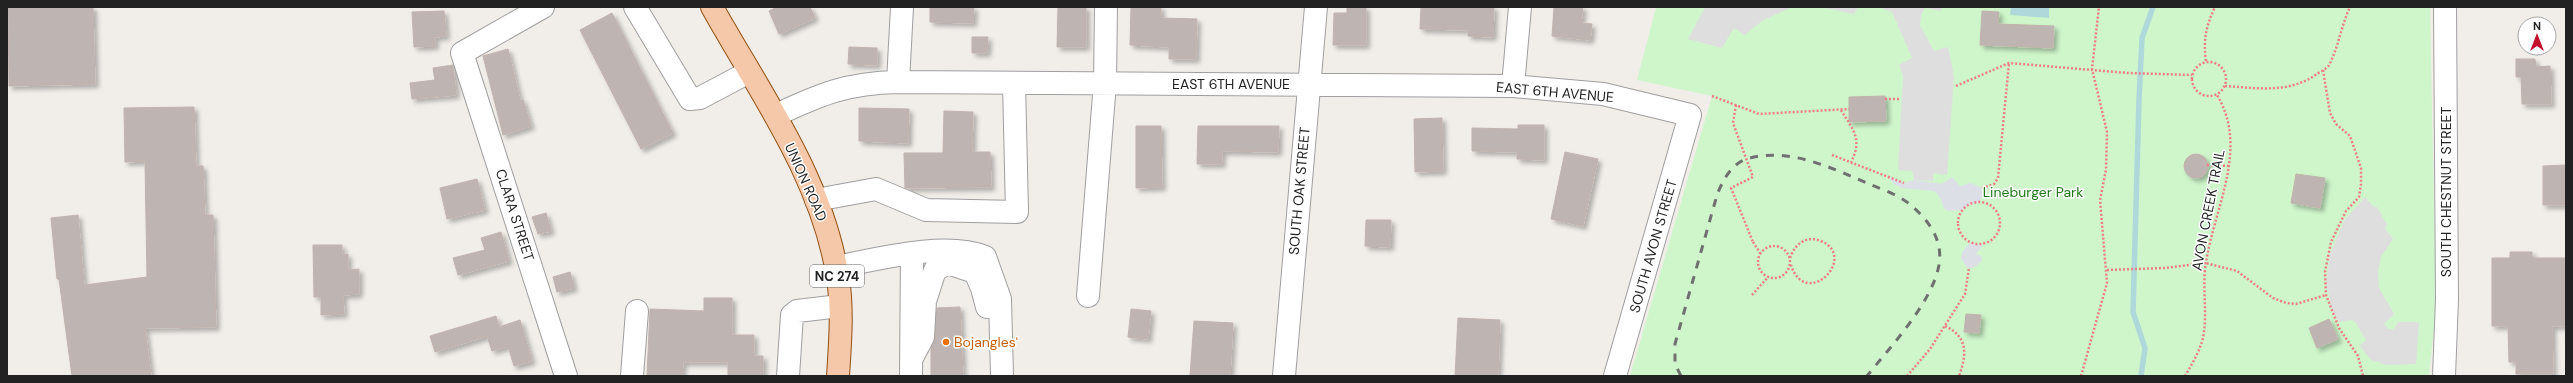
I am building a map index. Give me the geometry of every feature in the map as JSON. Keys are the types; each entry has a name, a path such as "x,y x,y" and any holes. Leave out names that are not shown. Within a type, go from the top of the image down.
{"main road":[{"name":"UNION ROAD","path":"712,7 749,72 776,115 816,200 831,243 836,268 840,306 838,376"}],"street":[{"name":"CLARA STREET","path":"543,7 462,54 566,376"},
{"path":"635,7 690,99 700,98 749,72"},
{"path":"898,82 902,7"},
{"path":"1088,296 1105,83 1106,7"},
{"name":"SOUTH OAK STREET","path":"1284,376 1308,84 1316,7"},
{"path":"1513,86 1520,7"},
{"name":"SOUTH CHESTNUT STREET","path":"2444,376 2447,299 2445,7"},
{"name":"EAST 6TH AVENUE","path":"776,115 835,89 872,83 898,82 1513,86 1603,94 1690,115"},
{"path":"816,200 876,189 926,210 1017,212 1014,83"},
{"name":"SOUTH AVON STREET","path":"1615,376 1690,115"},
{"path":"836,268 912,253 972,252 985,257 1000,298 1002,376"},
{"path":"912,253 912,367"},
{"path":"912,367 923,337 925,301 935,270 948,263 975,272 982,288 988,311 1000,342"},
{"path":"788,376 792,315 797,311 840,306"},
{"path":"632,376 637,311"}],"path":[{"path":"2082,376 2106,294 2106,270 2100,200 2106,170 2106,132 2092,69 2099,7"},
{"path":"2206,61 2204,44 2206,26 2215,7"},
{"path":"2225,86 2289,88 2309,80 2328,67 2335,52 2350,7"},
{"path":"2206,61 2215,63 2224,70 2227,80 2225,86 2217,95 2206,96 2196,91 2191,80 2192,75 2197,66 2206,61"},
{"path":"1982,188 1994,184 1998,178 2009,63"},
{"path":"1956,86 2009,63 2128,73 2192,75"},
{"path":"2323,70 2330,113 2336,124 2350,136 2360,168 2361,184 2359,197 2346,211 2331,242 2325,272 2326,295 2339,328 2358,356 2363,376"},
{"name":"AVON CREEK TRAIL","path":"2185,376 2199,352 2204,333 2206,262 2230,166 2231,139 2228,117 2217,95"},
{"path":"1712,96 1760,114 1849,109"},
{"path":"1885,99 1899,99"},
{"path":"1736,105 1733,123 1753,177 1731,188 1753,242 1760,253"},
{"path":"1841,110 1857,140 1856,152 1851,162"},
{"path":"1832,155 1904,183"},
{"path":"2207,165 2230,166"},
{"path":"1980,202 1992,207 1997,212 2000,225 1995,238 1983,245 1976,245 1962,237 1957,221 1966,206 1980,202"},
{"path":"1768,277 1759,269 1758,264 1760,253 1764,249 1774,246 1784,250 1790,258 1793,272 1804,281 1818,282 1830,274 1834,260 1829,247 1824,242 1810,239 1797,245 1790,258"},
{"path":"2106,270 2144,269 2206,262 2237,271 2274,298 2286,303 2296,304 2326,295"},
{"path":"1752,294 1768,277 1780,276 1791,265"},
{"path":"1907,376 1930,349 1964,294 1969,268"},
{"path":"1945,326 1958,332 1964,346 1963,365 1959,376"}],"green space":[{"name":"Lineburger Park","path":"1656,7 2430,7 2436,307 2429,376 1630,376 1712,96 1637,80"}],"shaded area":[{"path":"1705,7 1792,7 1762,21 1745,35 1734,28 1722,48 1688,39"},
{"path":"1821,7 1858,7 1854,14"},
{"path":"1878,7 1942,7 1941,11 1925,8 1921,15 1920,25 1934,51 1948,47 1954,77 1947,175 1933,173 1933,181 1914,180 1912,171 1898,170 1903,76 1899,65 1912,58 1892,12"},
{"path":"1888,176 1904,183 1914,180 1942,184 1952,177 1960,186 1971,183 1982,188 1983,192 1980,202 1969,204 1962,210 1949,211 1944,209 1940,197 1934,191 1901,188 1894,184"},
{"path":"2365,197 2374,207 2377,207 2387,225 2385,229 2393,239 2381,257 2378,272 2379,288 2394,314 2384,324 2389,329 2394,329 2398,322 2419,322 2416,364 2387,365 2371,360 2360,346 2366,340 2356,323 2352,320 2338,322 2332,310 2326,283 2330,254 2345,219"},
{"path":"1970,243 1983,245 1976,254 1980,255 1982,259 1980,263 1973,268 1967,268 1961,258 1963,251"}],"water":[{"path":"2011,7 2049,7 2049,18 2010,15"}],"building":[{"path":"8,7 93,7 95,84 9,86"},
{"path":"777,7 810,7 815,18 779,34 769,11"},
{"path":"930,7 974,7 973,23 930,22"},
{"path":"1058,7 1086,7 1086,47 1057,47"},
{"path":"1131,7 1161,7 1161,18 1197,19 1196,59 1169,59 1169,47 1130,45"},
{"path":"1347,7 1366,7 1366,45 1333,45 1334,13 1347,13"},
{"path":"1421,7 1494,7 1493,37 1468,36 1468,30 1420,29"},
{"path":"1554,7 1583,7 1581,23 1592,24 1590,40 1552,36"},
{"path":"444,11 446,36 435,37 435,46 414,47 412,12"},
{"path":"1982,11 1999,12 1998,24 2054,26 2053,48 1980,45"},
{"path":"612,13 673,133 641,149 580,30"},
{"path":"972,37 988,37 987,53 972,53"},
{"path":"849,47 877,48 877,65 848,64"},
{"path":"508,49 520,100 523,100 531,126 503,135 483,56"},
{"path":"2516,59 2535,59 2536,67 2550,66 2551,104 2522,104 2521,77 2516,77"},
{"path":"453,65 456,95 412,99 410,83 435,80 433,68"},
{"path":"1885,96 1886,121 1849,122 1849,97"},
{"path":"194,107 196,166 203,166 205,215 213,215 216,327 145,328 151,376 72,376 59,279 57,279 51,218 78,215 84,285 147,277 145,161 125,162 124,108"},
{"path":"859,108 909,109 908,143 859,141"},
{"path":"944,111 973,112 972,152 990,152 991,187 905,188 904,153 943,153"},
{"path":"1442,118 1443,171 1415,172 1414,119"},
{"path":"1518,125 1544,125 1544,160 1517,159 1517,152 1472,151 1472,128 1518,129"},
{"path":"1136,126 1161,126 1162,187 1136,188"},
{"path":"1198,126 1279,126 1278,152 1222,151 1222,164 1197,164"},
{"path":"1565,152 1598,159 1583,226 1551,219"},
{"path":"2196,154 2201,155 2207,161 2207,171 2201,177 2196,178 2191,177 2185,171 2184,166 2185,161 2191,155"},
{"path":"2566,165 2566,205 2543,205 2543,166"},
{"path":"2296,174 2325,178 2320,208 2291,203"},
{"path":"477,179 485,210 447,219 440,188"},
{"path":"546,213 551,231 538,234 532,217"},
{"path":"1366,220 1391,220 1390,247 1365,246"},
{"path":"501,232 509,261 458,275 453,258 485,250 481,238"},
{"path":"313,245 342,245 342,255 348,254 348,270 359,269 359,294 343,295 344,314 321,315 321,297 314,297"},
{"path":"2510,252 2532,252 2532,258 2566,258 2566,326 2552,326 2553,374 2516,374 2516,362 2509,362 2508,326 2492,326 2492,258 2510,258"},
{"path":"570,272 574,288 557,292 553,277"},
{"path":"704,298 732,298 732,335 754,335 754,356 763,356 763,376 728,376 728,362 683,362 682,376 647,376 650,309 704,311"},
{"name":"Bojangles'","path":"960,307 963,376 931,376 931,348 935,338 937,308"},
{"path":"1131,309 1151,311 1148,339 1128,337"},
{"path":"1966,314 1981,315 1979,333 1964,332"},
{"path":"496,316 499,327 520,320 532,361 514,366 508,346 492,351 487,336 435,352 430,336"},
{"path":"1458,318 1500,320 1498,376 1455,376"},
{"path":"2329,319 2338,339 2317,348 2309,328"},
{"path":"1194,321 1233,323 1230,376 1190,376"}],"waterway":[{"path":"2141,376 2145,348 2133,312 2139,100 2142,38 2153,7"}],"railway":[{"path":"1681,376 1675,364 1675,344 1719,190 1727,175 1739,163 1744,160 1760,156 1776,155 1808,160 1824,165 1893,194 1904,200 1926,220 1937,241 1940,257 1939,265 1935,279 1928,294 1909,324 1867,376"}],"place":[{"name":"Bojangles'","path":"946,342"}]}
